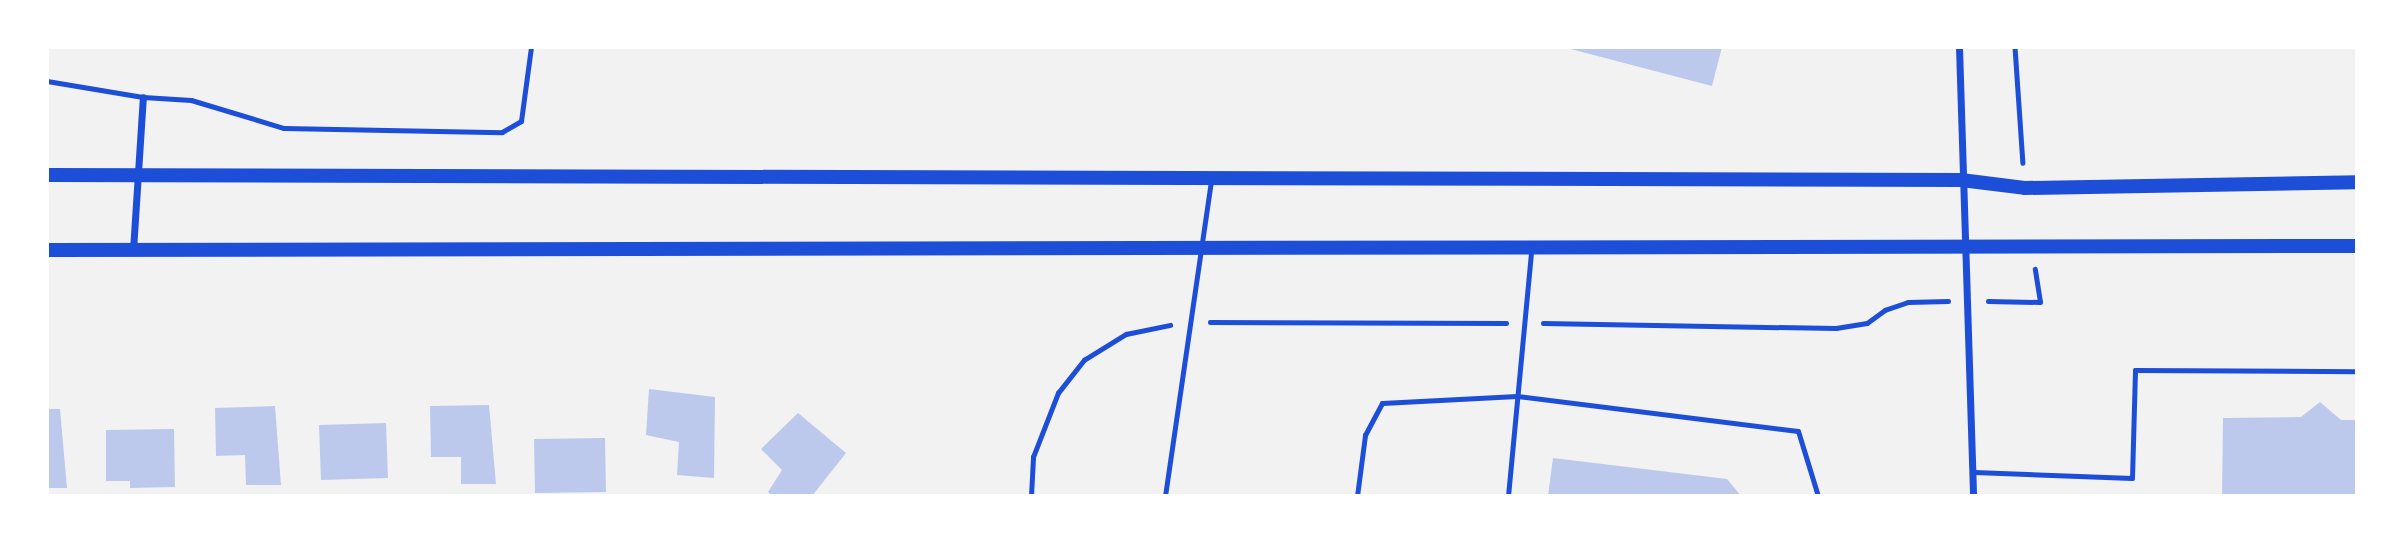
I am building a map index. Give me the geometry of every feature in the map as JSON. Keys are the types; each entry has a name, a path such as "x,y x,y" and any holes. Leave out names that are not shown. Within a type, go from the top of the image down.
{"main road":[{"path":"47,175 1961,180 2025,188 2357,182"},
{"path":"47,250 2357,246"}],"street":[{"path":"1959,47 1963,248 1970,300 1973,496"},
{"path":"132,250 143,97"}],"lane":[{"path":"47,81 143,97 191,100 284,128 502,132 521,121 531,47"},
{"path":"1165,496 1199,247 1212,178"},
{"path":"1508,496 1532,247"},
{"path":"1974,472 2132,478 2135,370 2357,371"},
{"path":"1357,496 1365,435 1382,403 1517,396 1798,431 1818,496"}],"path":[{"path":"2015,47 2025,188"},
{"path":"2032,248 2040,302"},
{"path":"1031,496 1033,457 1058,393 1084,360 1126,334 1190,322 1524,323 1836,328 1867,323 1885,310 1908,302"}],"building":[{"path":"1563,47 1722,47 1712,86"},
{"path":"649,389 715,397 714,478 677,475 679,442 646,435"},
{"path":"2320,402 2341,420 2357,420 2357,496 2222,496 2223,418 2301,417"},
{"path":"489,405 496,484 461,484 461,457 431,457 430,406"},
{"path":"275,406 281,485 246,485 245,455 216,456 215,408"},
{"path":"47,409 60,409 67,488 47,488"},
{"path":"798,413 846,453 812,496 772,496 768,492 782,470 761,449"},
{"path":"386,423 388,478 321,480 319,425"},
{"path":"174,429 175,487 130,488 130,481 106,481 106,430"},
{"path":"605,438 606,492 535,493 534,439"},
{"path":"1553,458 1727,479 1741,496 1548,496"}]}
